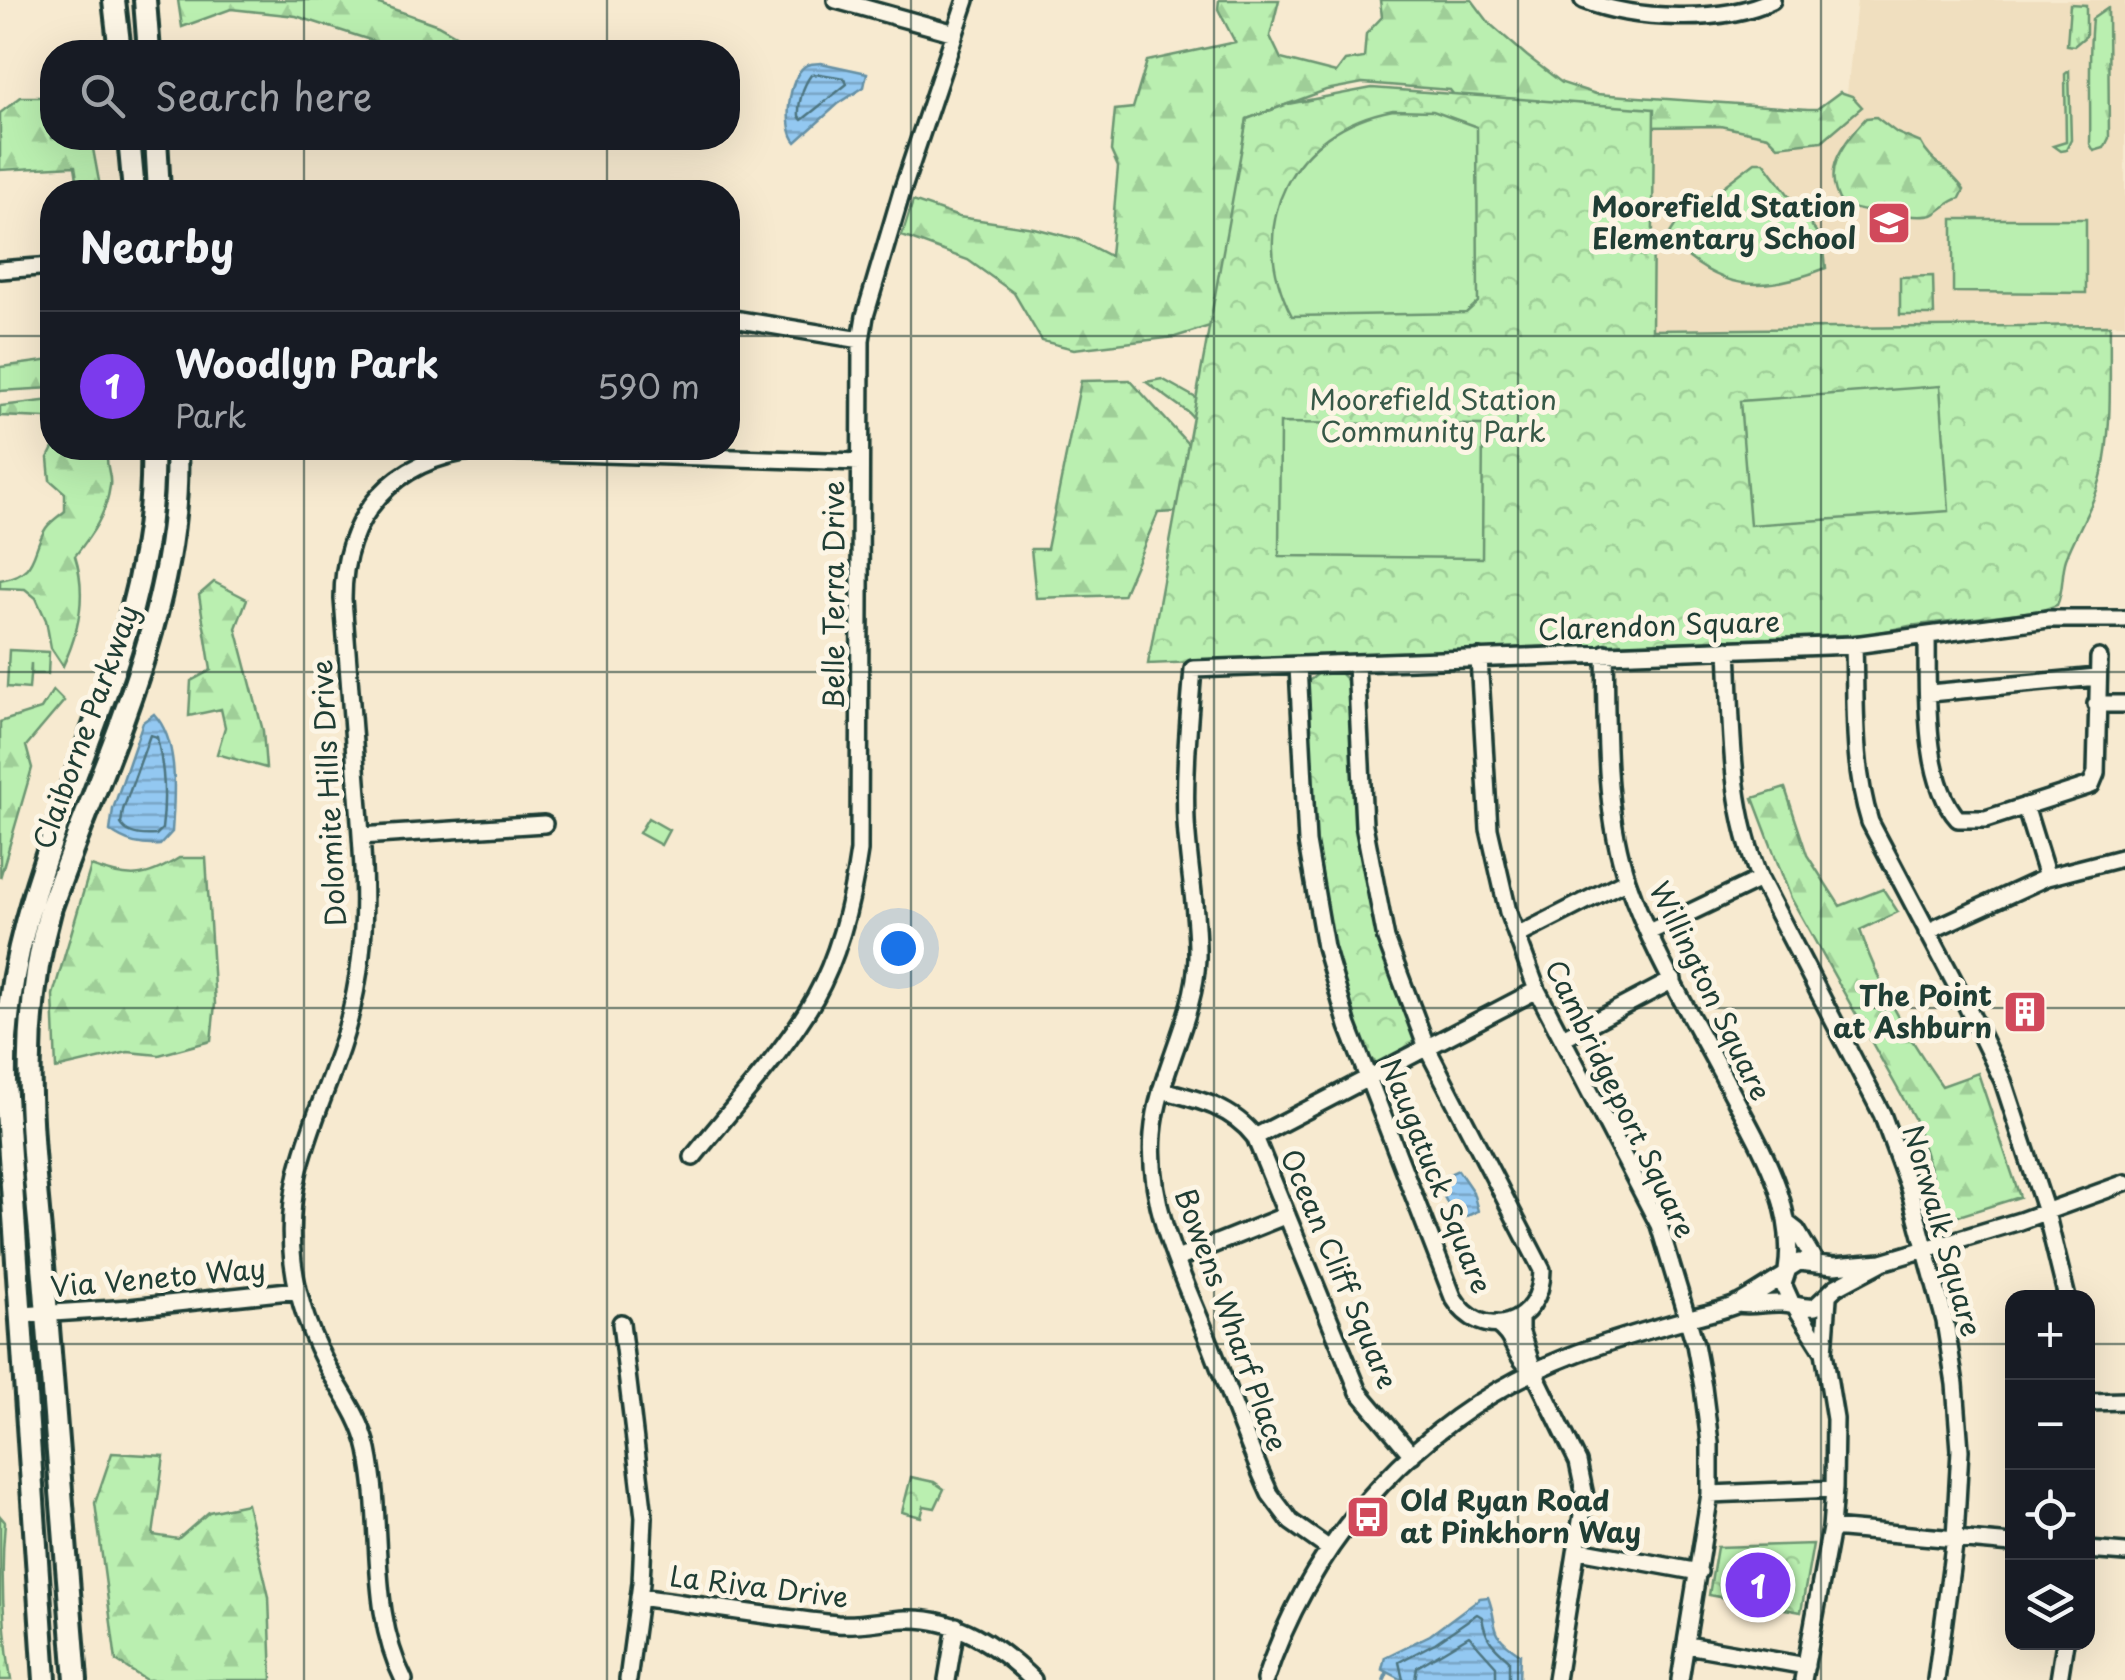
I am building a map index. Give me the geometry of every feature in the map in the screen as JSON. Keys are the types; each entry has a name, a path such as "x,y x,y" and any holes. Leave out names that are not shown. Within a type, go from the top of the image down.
{"main road":[{"path":"114,0 119,40"},
{"path":"145,0 149,40"},
{"path":"129,150 133,180"},
{"path":"157,150 158,180"},
{"name":"Claiborne Parkway","path":"45,1680 3,1052 9,984 33,884 132,610 150,530 152,460"},
{"name":"Claiborne Parkway","path":"76,1680 28,1087 31,1001 51,907 159,609 175,511 176,460"}],"street":[{"path":"836,0 955,33"},
{"name":"Belle Terra Drive","path":"693,1157 816,997 849,906 859,851 864,316 966,0"},
{"path":"1583,0 1610,11 1632,14 1721,14 1772,0"},
{"path":"0,270 40,267"},
{"path":"740,320 861,340"},
{"name":"Dolomite Hills Drive","path":"740,458 860,462"},
{"name":"Dolomite Hills Drive","path":"404,1680 383,1620 368,1450 352,1406 318,1348 298,1290 291,1232 294,1183 355,992 364,914 343,580 349,550 372,504 400,476 432,460"},
{"name":"Clarendon Square","path":"1193,668 1854,645 2048,619 2125,618"},
{"path":"1927,636 1932,754 1948,808 1958,819 1986,819 2091,785 2096,773 2099,658"},
{"path":"1854,645 1862,799 1870,822 2002,1081 2046,1212 2065,1290"},
{"name":"Norwalk Square","path":"1728,649 1736,797 1746,843 1760,879 1882,1114 1927,1249 1955,1384 1960,1450 1954,1538 1936,1680"},
{"name":"Willington Square","path":"1605,653 1610,786 1627,880 1649,932 1764,1154 1788,1224 1786,1274"},
{"name":"Cambridgeport Square","path":"1479,658 1489,829 1501,887 1537,990 1655,1217 1688,1319 1705,1400 1710,1494 1680,1680"},
{"name":"Naugatuck Square","path":"1298,666 1307,842 1318,916 1344,1014 1453,1297 1461,1310 1475,1320 1496,1324 1520,1318 1532,1308 1542,1286 1539,1259 1428,1048 1386,939 1371,874 1362,807 1356,664"},
{"name":"Bowens Wharf Place","path":"1193,668 1186,800 1196,970 1192,996 1161,1090 1153,1134 1153,1172 1162,1220 1270,1494 1292,1522 1328,1548"},
{"path":"1930,694 2097,678"},
{"path":"2096,704 2125,704"},
{"path":"2025,806 2047,877"},
{"path":"361,836 544,824"},
{"path":"1928,932 2047,877 2125,857"},
{"path":"1649,932 1760,879"},
{"path":"1517,936 1627,880"},
{"path":"1563,1038 1673,980"},
{"path":"1256,1138 1537,990"},
{"name":"Ocean Cliff Square","path":"1161,1090 1206,1102 1233,1115 1256,1138 1358,1392 1412,1454"},
{"path":"1737,1304 1754,1307 1777,1302 1816,1308 1836,1287 1882,1262 2020,1221 2125,1183"},
{"path":"1177,1259 1288,1215"},
{"name":"Willington Square","path":"1788,1224 1818,1263"},
{"path":"1265,1680 1292,1614 1328,1548 1373,1492 1412,1454 1479,1402 1534,1372 1592,1348 1737,1304 1799,1262 1882,1262"},
{"path":"1687,1646 1804,1673 1831,1528 1834,1489 1834,1420 1824,1352 1830,1274 1818,1263"},
{"path":"1786,1274 1784,1291 1824,1352"},
{"name":"Via Veneto Way","path":"22,1315 298,1290"},
{"path":"1520,1318 1520,1330 1534,1372 1582,1476 1584,1514 1556,1680"},
{"path":"621,1323 644,1518 628,1680"},
{"path":"1496,1324 1506,1331 1520,1361 1534,1372"},
{"path":"2095,1402 2125,1401"},
{"path":"1710,1494 1834,1489"},
{"path":"1831,1528 2005,1543"},
{"path":"1579,1550 1699,1572"},
{"path":"2095,1550 2125,1552"},
{"name":"La Riva Drive","path":"639,1597 850,1625 908,1618 956,1626 990,1643 1034,1680"},
{"path":"947,1680 956,1626"},
{"path":"2059,1680 2064,1650"}],"shaded area":[{"name":"Moorefield Station Elementary School","path":"1857,0 2125,0 2125,324 1652,330 1654,109 1844,122"}],"green space":[{"path":"178,0 368,0 438,25 464,40 370,40 296,16 231,9 182,27"},
{"path":"1219,0 1279,0 1270,36 1281,59 1336,73 1345,61 1364,58 1366,34 1382,17 1380,0 1472,0 1490,24 1562,83 1596,94 1817,109 1840,92 1852,96 1862,107 1822,141 1778,146 1768,136 1720,126 1646,127 1466,111 1450,90 1363,83 1326,90 1247,119 1213,325 1175,337 1074,349 1042,341 1014,293 968,260 902,236 913,201 959,217 1077,239 1110,256 1118,167 1111,151 1115,110 1133,108 1147,61 1235,42 1218,9"},
{"path":"2070,4 2086,5 2086,36 2074,46 2067,45"},
{"path":"2108,8 2109,138 2104,148 2094,151 2090,144 2092,19"},
{"path":"2069,71 2071,140 2066,150 2060,151 2053,146 2066,142 2065,74"},
{"name":"Moorefield Station Community Park","path":"1372,88 1654,109 1652,330 2110,325 2109,418 2102,473 2066,559 2057,605 1872,634 1148,664 1247,119 1288,104"},
{"path":"21,97 40,97 40,150 93,150 99,180 77,180 75,166 0,170 0,113"},
{"path":"1393,110 1433,111 1477,127 1478,302 1466,313 1292,316 1278,281 1273,247 1276,215 1286,185 1304,159 1328,137 1358,120"},
{"path":"1876,117 1897,133 1921,143 1964,190 1960,198 1925,216 1887,214 1842,205 1834,181 1837,158 1866,118"},
{"path":"1755,162 1764,162 1823,241 1826,268 1780,282 1741,283 1704,268 1667,238 1678,221"},
{"path":"1953,219 2086,219 2086,293 1953,292"},
{"path":"1933,276 1934,315 1900,315 1900,277"},
{"path":"40,362 40,389 0,391 0,367"},
{"path":"1162,379 1205,403 1219,447 1189,413 1146,382"},
{"path":"1130,380 1196,453 1214,510 1158,513 1123,595 1036,598 1031,549 1047,549 1081,381"},
{"path":"1940,386 1949,511 1750,525 1740,401"},
{"path":"40,401 40,418 0,416 0,406"},
{"path":"1280,423 1483,425 1482,558 1279,556"},
{"path":"48,460 107,460 110,481 102,515 75,556 81,584 80,612 63,666 51,648 46,620 36,598 25,589 0,588 0,580 28,567 46,528 65,511 65,493 50,480"},
{"path":"214,582 247,599 236,628 263,731 266,768 217,754 225,727 221,709 189,716 191,681 211,670 199,595"},
{"path":"9,650 49,652 48,674 31,674 31,663 29,689 7,687"},
{"path":"1319,673 1340,673 1352,685 1359,825 1415,1031 1413,1045 1377,1063 1365,1055 1336,971 1315,862 1305,684"},
{"path":"53,690 64,701 26,746 32,768 0,878 0,722 41,709"},
{"path":"1785,788 1807,855 1840,906 1883,889 1898,912 1860,930 1876,971 1906,1030 1942,1086 1978,1073 2020,1197 1946,1220 1914,1118 1791,898 1753,798"},
{"path":"648,818 669,830 661,845 639,833"},
{"path":"179,858 206,858 215,1004 211,1041 159,1055 128,1052 56,1069 53,995 91,866 136,876"},
{"path":"112,1453 164,1456 153,1535 178,1539 209,1512 247,1504 269,1597 272,1680 146,1680 116,1661 95,1503"},
{"path":"911,1477 934,1482 944,1489 935,1508 924,1506 921,1517 902,1512"},
{"path":"0,1516 5,1522 3,1601 11,1680 0,1680"},
{"path":"1813,1544 1801,1612 1709,1595 1717,1547"}],"water":[{"path":"821,63 867,73 864,87 838,104 796,142 790,126 791,92 805,66"},
{"path":"154,714 168,739 174,786 172,832 160,845 128,841 110,831 113,809 143,722"},
{"path":"1458,1170 1473,1192 1478,1211 1456,1221 1436,1180"},
{"path":"1488,1597 1498,1634 1520,1654 1519,1680 1403,1680 1382,1669 1385,1657 1430,1635 1480,1598"}],"waterway":[{"path":"1384,1680 1387,1673"}],"place":[{"name":"Moorefield Station Elementary School","path":"1889,223"},
{"name":"The Point at Ashburn","path":"2025,1012"},
{"name":"Old Ryan Road at Pinkhorn Way","path":"1368,1517"},
{"name":"Woodlyn Park","path":"1758,1585"}]}
